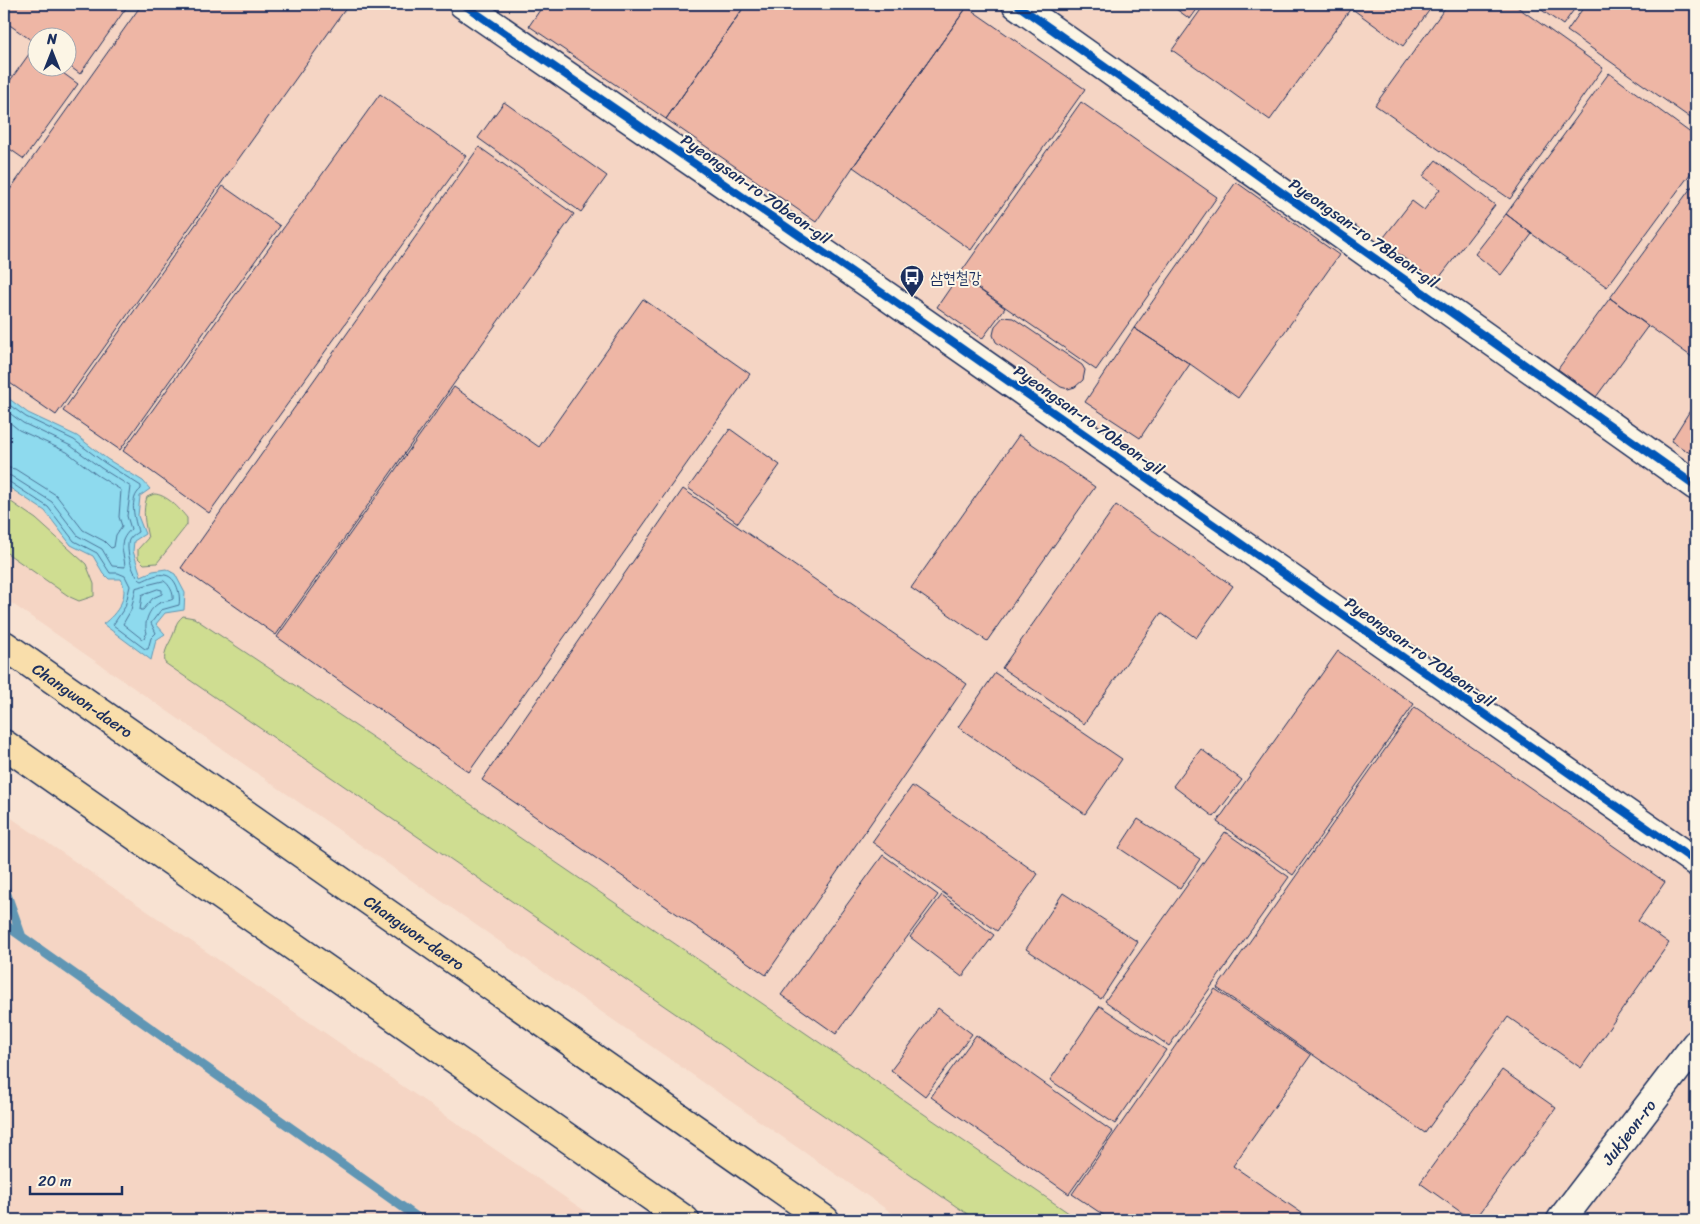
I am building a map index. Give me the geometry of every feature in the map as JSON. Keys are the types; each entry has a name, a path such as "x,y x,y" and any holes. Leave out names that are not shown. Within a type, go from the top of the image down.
{"main road":[{"name":"Changwon-daero","path":"4,646 825,1220"},
{"path":"4,744 685,1220"}],"street":[{"name":"Pyeongsan-ro 70beon-gil","path":"463,4 891,299 1696,862"},
{"name":"Pyeongsan-ro 78beon-gil","path":"1016,4 1696,486"},
{"name":"Jukjeon-ro","path":"1571,1217 1696,1044"}],"shaded area":[{"path":"4,4 1696,4 1696,1220 902,1220 4,598"},
{"path":"4,813 598,1220 4,1220"}],"green space":[{"path":"154,494 163,496 177,506 187,518 187,525 157,563 144,564 138,558 138,549 148,538 144,512 147,497"},
{"path":"4,497 36,519 86,564 94,584 94,596 79,601 70,597 4,551"},
{"path":"183,616 194,618 393,751 1079,1220 976,1220 165,663 167,648 177,623"}],"water":[{"path":"4,395 28,413 77,436 107,459 143,481 150,489 140,496 138,516 145,534 134,541 133,551 141,576 153,571 166,569 175,574 185,593 184,610 165,613 156,624 165,634 156,640 151,660 103,624 121,604 124,592 121,579 109,579 93,556 71,545 45,511 4,484"}],"building":[{"path":"4,4 129,4 80,74 78,72 78,28 28,28 28,38 4,21"},
{"path":"142,4 349,4 56,415 4,379 4,198"},
{"path":"544,4 746,4 666,119 529,26"},
{"path":"746,4 963,4 967,7 816,222 666,119"},
{"path":"1169,4 1201,4 1190,19"},
{"path":"1205,4 1354,4 1270,120 1172,50"},
{"path":"1354,4 1434,4 1403,46 1351,8"},
{"path":"1448,4 1513,4 1603,68 1510,199 1375,105"},
{"path":"1533,4 1578,4 1563,25"},
{"path":"1586,4 1696,4 1696,122 1567,31"},
{"path":"967,7 1085,89 971,250 853,167"},
{"path":"28,56 28,78 70,78 78,84 24,159 4,145 4,89"},
{"path":"1609,73 1696,137 1696,166 1607,287 1506,214"},
{"path":"380,94 466,156 209,513 123,451"},
{"path":"504,102 607,176 581,212 478,138"},
{"path":"1081,102 1217,197 1096,370 959,275"},
{"path":"479,147 574,214 276,635 181,568"},
{"path":"1436,160 1495,205 1436,282 1381,241 1412,201 1424,210 1440,189 1423,176"},
{"path":"4,175 10,179 4,188"},
{"path":"1696,181 1696,360 1610,298"},
{"path":"1236,182 1339,255 1238,398 1134,328"},
{"path":"223,186 280,226 120,450 63,411"},
{"path":"1506,214 1532,234 1501,275 1475,254"},
{"path":"959,275 1005,308 982,339 937,307"},
{"path":"1610,298 1648,326 1596,397 1558,369"},
{"path":"643,299 750,374 469,772 277,637 454,387 539,447"},
{"path":"1003,317 1013,318 1082,365 1085,370 1083,380 1075,387 1068,389 1061,387 996,342 993,335 995,326"},
{"path":"1134,328 1190,364 1140,438 1085,402"},
{"path":"1696,401 1696,457 1671,441"},
{"path":"730,429 780,465 738,523 688,488"},
{"path":"1019,435 1095,487 987,641 911,588"},
{"path":"683,489 967,684 766,975 482,780"},
{"path":"1116,505 1233,586 1196,638 1161,613 1084,724 1002,668"},
{"path":"1338,651 1414,704 1293,875 1217,822"},
{"path":"995,673 1122,759 1085,814 958,727"},
{"path":"1415,707 1665,882 1638,921 1669,943 1581,1068 1508,1017 1425,1133 1217,988"},
{"path":"1201,749 1242,780 1214,817 1173,786"},
{"path":"912,786 1038,874 997,931 872,842"},
{"path":"1138,819 1200,859 1180,889 1119,848"},
{"path":"1225,832 1289,877 1169,1046 1105,1001"},
{"path":"883,855 938,895 836,1034 781,995"},
{"path":"1063,893 1138,942 1101,999 1026,949"},
{"path":"942,895 994,935 962,977 910,937"},
{"path":"1215,989 1311,1055 1233,1166 1312,1220 1111,1220 1072,1194"},
{"path":"1100,1006 1166,1050 1115,1124 1050,1080"},
{"path":"938,1008 972,1034 925,1096 891,1070"},
{"path":"976,1035 1113,1132 1069,1194 931,1097"},
{"path":"1502,1070 1556,1108 1475,1220 1472,1220 1420,1183"}],"waterway":[{"path":"4,886 22,937"},
{"path":"4,924 421,1220"}],"cycle path":[{"path":"463,4 891,299 1696,862"},
{"path":"1016,4 1696,486"}],"place":[{"name":"삼현철강","path":"912,298"}]}
